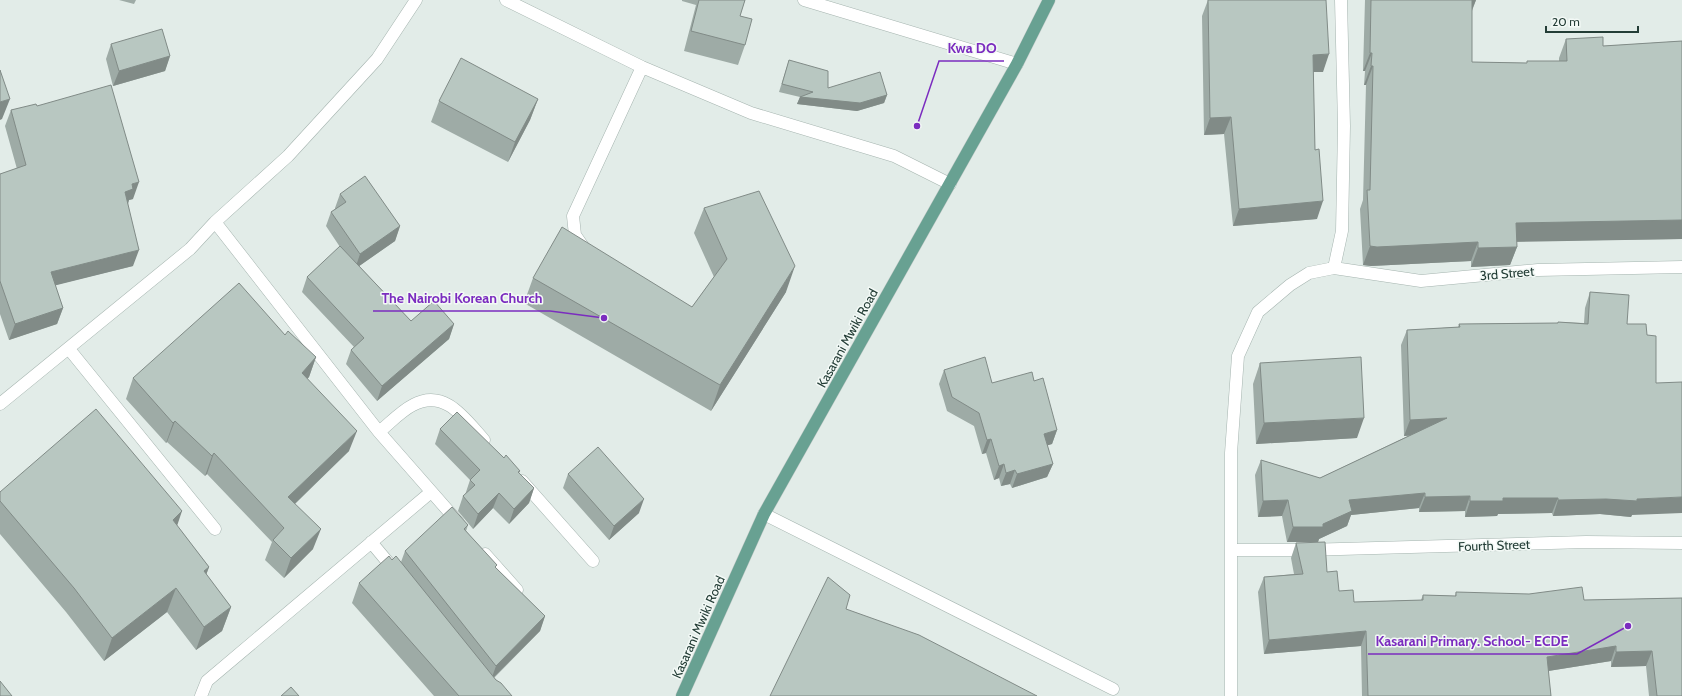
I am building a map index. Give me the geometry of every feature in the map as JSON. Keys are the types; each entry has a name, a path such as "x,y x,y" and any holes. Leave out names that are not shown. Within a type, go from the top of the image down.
{"main road":[{"name":"Kasarani Mwiki Road","path":"682,696 764,514 1017,64 1049,0"}],"street":[{"path":"0,404 190,249 215,222 288,156 377,59 416,0"},
{"path":"506,0 642,67 751,113 894,156 950,184"},
{"path":"804,0 1017,64"},
{"path":"1334,268 1342,231 1344,126 1341,0"},
{"path":"592,253 585,250 575,235 574,216 642,67"},
{"path":"215,222 379,432 466,532"},
{"name":"3rd Street","path":"1231,696 1232,454 1238,356 1258,312 1290,285 1309,273 1334,268 1421,281 1538,270 1682,267"},
{"path":"69,349 215,529"},
{"path":"379,432 413,405 428,400 444,401 458,411 494,451"},
{"path":"515,474 593,561"},
{"path":"201,696 207,681 431,492"},
{"path":"764,514 1114,689"},
{"path":"371,542 401,579"},
{"name":"Fourth Street","path":"1231,550 1305,550 1586,542 1682,543"},
{"path":"476,544 522,596"}],"building":[{"path":"699,0 745,0 740,16 752,19 745,45 691,31"},
{"path":"1208,0 1326,0 1329,54 1313,55 1315,150 1319,149 1323,201 1239,209 1231,117 1210,118"},
{"path":"1371,0 1472,0 1472,62 1527,63 1527,61 1567,61 1566,39 1603,37 1603,46 1682,41 1682,220 1516,223 1517,247 1478,248 1478,242 1377,247 1370,246 1367,190 1370,190 1373,66 1371,66 1372,53 1370,53"},
{"path":"162,29 170,56 119,71 111,44"},
{"path":"461,58 538,99 515,142 439,101"},
{"path":"789,60 828,71 828,88 880,72 887,95 860,103 800,97 813,92 782,84"},
{"path":"0,70 10,99 0,102"},
{"path":"111,85 139,182 132,184 133,189 125,192 139,250 51,272 63,308 15,324 0,281 0,174 26,165 11,110 36,104 37,106"},
{"path":"365,176 400,226 360,254 331,212 346,202 340,194"},
{"path":"759,191 795,266 720,385 533,278 562,227 692,307 727,259 704,208"},
{"path":"340,246 411,321 434,301 454,324 382,386 351,350 364,338 307,277"},
{"path":"239,283 285,335 288,331 316,357 302,373 357,431 288,497 321,529 291,558 273,540 284,528 214,453 212,456 175,421 173,423 133,378"},
{"path":"1590,292 1629,295 1627,324 1646,324 1647,335 1656,336 1656,383 1682,382 1682,497 1637,499 1637,501 1606,499 1558,500 1558,498 1503,498 1503,501 1470,501 1470,496 1425,497 1425,493 1349,500 1352,511 1323,524 1323,527 1293,527 1288,500 1263,501 1261,460 1320,478 1447,418 1410,420 1407,330 1460,327 1459,324 1558,322 1588,324"},
{"path":"985,357 992,383 1032,372 1034,381 1043,378 1057,430 1044,434 1053,464 1017,474 1015,470 1006,473 1004,464 999,466 991,439 987,440 979,413 952,397 944,370"},
{"path":"1361,357 1364,418 1264,423 1260,363"},
{"path":"96,409 182,511 173,520 209,567 204,571 231,607 204,627 176,588 112,638 74,588 0,501 0,492"},
{"path":"457,412 504,458 506,455 520,471 518,472 534,488 514,509 499,493 478,514 463,496 475,485 470,480 480,470 440,429"},
{"path":"598,447 644,499 614,526 568,474"},
{"path":"452,507 468,525 464,529 497,565 495,567 545,616 496,666 405,551"},
{"path":"1325,542 1327,572 1337,571 1339,591 1353,590 1354,602 1423,600 1423,595 1456,596 1456,592 1529,594 1582,587 1584,600 1682,598 1682,696 1657,696 1652,651 1616,652 1616,646 1547,657 1551,696 1368,696 1366,631 1269,640 1264,577 1303,574 1296,543"},
{"path":"389,556 392,560 396,556 496,680 501,683 512,696 459,696 359,583"},
{"path":"828,577 850,595 846,609 919,635 1037,696 770,696"},
{"path":"0,681 12,696 0,696"},
{"path":"291,687 299,696 281,696"}],"place":[{"name":"Kwa DO","path":"917,126"},
{"name":"The Nairobi Korean Church","path":"604,318"},
{"name":"Kasarani Primary. School- ECDE","path":"1628,626"}]}
